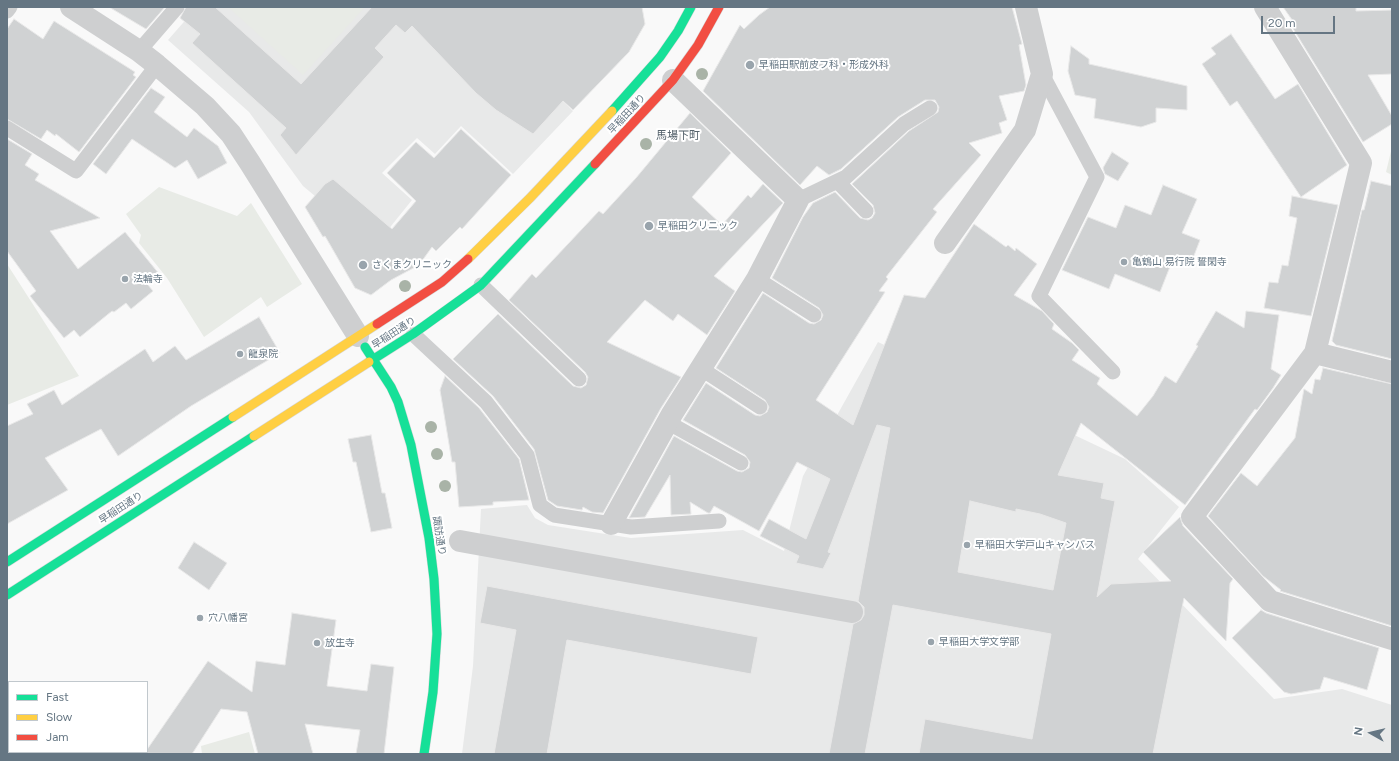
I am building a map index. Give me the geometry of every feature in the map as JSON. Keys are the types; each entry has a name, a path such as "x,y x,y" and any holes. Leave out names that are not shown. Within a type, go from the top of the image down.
{"main road":[{"name":"早稲田通り","path":"7,562 442,282 468,260 530,198 637,84 660,57 678,31 691,7"},
{"name":"早稲田通り","path":"7,595 413,334 455,305 480,285 509,257 673,80 698,45 719,7"},
{"name":"諏訪通り","path":"358,336 391,387 406,425 429,538 434,579 437,634 433,692 424,754"}],"street":[{"path":"71,7 157,65 205,106 231,134 358,336"},
{"path":"945,243 1025,130 1042,74 1026,7"},
{"path":"1265,7 1362,163 1315,353 1192,517 1270,601 1392,639"},
{"path":"611,524 667,422 757,279 798,200 673,80"},
{"path":"1315,353 1392,372"},
{"path":"460,541 852,612"}],"lane":[{"path":"7,11 10,7"},
{"path":"139,52 177,7"},
{"path":"7,128 76,171 157,65"},
{"path":"1042,74 1097,177 1039,296 1113,372"},
{"path":"798,200 846,177 904,124 930,108"},
{"path":"838,182 866,211"},
{"path":"757,279 814,315"},
{"path":"480,285 579,379"},
{"path":"413,334 486,402 527,456 540,505 554,515 631,527 719,521"},
{"path":"700,368 760,407"},
{"path":"667,422 741,462"}],"shaded area":[{"path":"197,7 585,7 535,75 573,111 513,174 461,126 435,154 417,138 382,173 412,200 375,246 303,186 249,112 168,40"},
{"path":"228,7 365,7 303,75"},
{"path":"1392,147 1392,175 1386,172"},
{"path":"159,187 237,216 251,203 302,284 267,307 261,297 204,337 167,278 139,243 141,235 126,214"},
{"path":"7,264 79,376 7,405"},
{"name":"早稲田大学戸山キャンパス","path":"878,342 1125,459 1179,507 1138,559 1274,699 1342,689 1392,705 1392,754 462,754 473,666 481,509 527,505 535,518 548,525 631,538 743,530 784,551 803,476"},
{"path":"249,732 255,754 202,754 201,746"}],"building":[{"path":"109,7 165,7 146,29"},
{"path":"186,7 215,7 301,84 372,7 642,7 645,24 629,52 573,110 563,101 533,134 496,110 476,93 412,26 405,33 396,25 375,48 384,57 296,155 280,135 286,128 192,43 200,34 180,18"},
{"path":"770,7 1012,7 1022,44 1019,45 1026,85 1024,91 999,96 1007,120 999,123 1002,133 969,143 981,155 933,209 937,212 886,277 888,279 879,291 885,292 816,400 853,425 904,295 925,298 974,224 1006,247 1008,245 1015,251 1016,248 1037,264 1014,295 1042,311 1054,324 1052,329 1072,343 1079,350 1072,360 1100,378 1097,384 1137,416 1153,396 1165,376 1176,383 1198,346 1196,345 1216,311 1244,328 1246,311 1279,315 1271,369 1281,375 1257,410 1255,409 1185,505 1081,423 1058,475 1104,483 1101,498 1115,501 1097,597 1111,584 1171,581 1143,552 1180,517 1183,526 1233,579 1230,583 1226,641 1184,598 1153,754 919,754 925,719 1032,739 1051,634 893,605 865,754 829,754 853,624 861,620 864,615 864,607 858,601 890,428 877,425 828,552 831,553 823,569 796,563 799,556 760,536 769,519 806,539 830,479 797,462 759,531 714,506 710,513 708,513 690,502 691,514 671,515 670,475 645,517 629,518 674,436 737,471 742,472 749,468 750,462 745,455 683,420 706,383 755,415 760,416 767,412 769,407 765,400 716,368 763,293 809,323 814,324 821,320 823,315 819,308 772,278 803,217 813,203 835,192 860,218 868,220 872,218 875,213 873,205 852,184 909,131 938,112 939,107 935,100 925,100 898,117 841,169 829,175 817,166 800,185 703,91 740,25 744,29","holes":["970,501 1016,512 1016,509 1040,514 1066,523 1053,590 958,572"]},
{"path":"1283,7 1356,7 1356,11 1392,10 1392,74 1368,75 1392,116 1392,124 1363,142 1292,27 1295,24"},
{"path":"14,19 43,39 54,21 135,72 133,75 136,77 79,152 56,134 55,136 47,130 41,139 7,119 7,29"},
{"path":"1231,34 1275,99 1298,84 1347,165 1301,197 1237,101 1230,106 1202,64 1216,54 1211,48"},
{"path":"1071,46 1089,59 1089,64 1187,86 1187,110 1156,108 1156,122 1141,127 1094,118 1096,99 1075,95 1068,71"},
{"path":"151,88 165,97 154,112 187,137 194,128 218,146 227,163 198,179 187,160 175,168 132,139 106,174 93,164"},
{"path":"690,113 731,153 692,197 722,225 748,195 751,198 763,184 783,203 714,276 735,291 707,335 678,314 673,321 645,300 607,342 681,377 661,408 603,513 592,512 583,507 582,510 557,506 548,500 534,449 493,396 453,359 498,314 573,386 581,388 586,385 588,377 585,372 509,300 532,274 536,278 599,211 603,214 636,178"},
{"path":"461,129 511,175 462,229 460,227 436,251 432,247 419,265 391,280 371,295 355,288 325,236 323,237 305,207 325,184 333,179 392,229 416,201 387,173 416,142 434,158"},
{"path":"7,139 32,154 25,165 39,174 35,180 100,218 50,231 78,269 125,232 160,275 148,285 153,291 131,309 126,303 114,312 112,311 80,337 74,330 64,338 30,296 36,291 7,251"},
{"path":"1112,152 1129,163 1118,181 1105,174 1103,168"},
{"path":"1371,181 1392,186 1392,359 1336,345 1332,341 1362,210 1364,210"},
{"path":"1163,185 1197,199 1182,233 1200,240 1190,266 1173,259 1160,292 1115,274 1109,289 1062,270 1088,217 1116,228 1125,205 1151,215"},
{"path":"1292,196 1338,205 1311,316 1264,308 1269,282 1278,283 1282,265 1288,266 1297,218 1289,216"},
{"path":"259,317 280,353 191,406 118,456 101,429 45,458 68,490 7,524 7,426 33,414 27,404 54,390 62,405 145,349 153,362 175,346 186,360"},
{"path":"1323,368 1392,384 1392,626 1280,591 1281,590 1263,576 1208,516 1241,473 1257,486 1295,438 1304,389 1312,394 1315,379 1320,380"},
{"path":"445,376 479,408 519,459 529,500 493,502 493,505 459,507 455,462 452,462 440,390"},
{"path":"371,435 382,493 385,493 392,528 371,532 356,462 353,462 348,439"},
{"path":"194,542 227,563 209,590 178,568"},
{"path":"487,586 758,637 751,674 567,640 547,754 494,754 516,630 480,623"},
{"path":"1261,610 1266,613 1379,648 1367,690 1324,677 1320,689 1291,694 1284,692 1232,638"},
{"path":"292,613 336,620 327,686 367,691 371,664 394,667 384,754 356,754 360,730 305,724 313,754 258,754 247,712 221,709 192,754 144,754 148,753 148,748 208,661 252,692 256,661 285,665"}],"traffic: fast":[{"path":"612,111 660,57 678,31 691,7"},
{"path":"369,362 413,334 481,285 595,164"},
{"path":"365,347 391,387 398,402 411,445 429,538 434,579 437,634 433,692 424,754"},
{"path":"7,562 233,417"},
{"path":"7,595 254,436"}],"traffic: slow":[{"path":"468,259 530,198 612,111"},
{"path":"233,417 377,324"},
{"path":"254,436 369,362"}],"traffic: jam":[{"path":"595,164 673,80 698,45 719,7"},
{"path":"377,324 442,282 468,259"}],"place":[{"name":"早稲田駅前皮フ科・形成外科","path":"750,65"},
{"name":"早稲田クリニック","path":"649,226"},
{"name":"亀鶴山 易行院 誓閑寺","path":"1124,262"},
{"name":"さくまクリニック","path":"363,265"},
{"name":"法輪寺","path":"125,279"},
{"name":"龍泉院","path":"240,354"},
{"name":"早稲田大学戸山キャンパス","path":"967,545"},
{"name":"穴八幡宮","path":"200,618"},
{"name":"早稲田大学文学部","path":"931,642"},
{"name":"放生寺","path":"317,643"}],"district":[{"name":"馬場下町","path":"678,136"}]}
